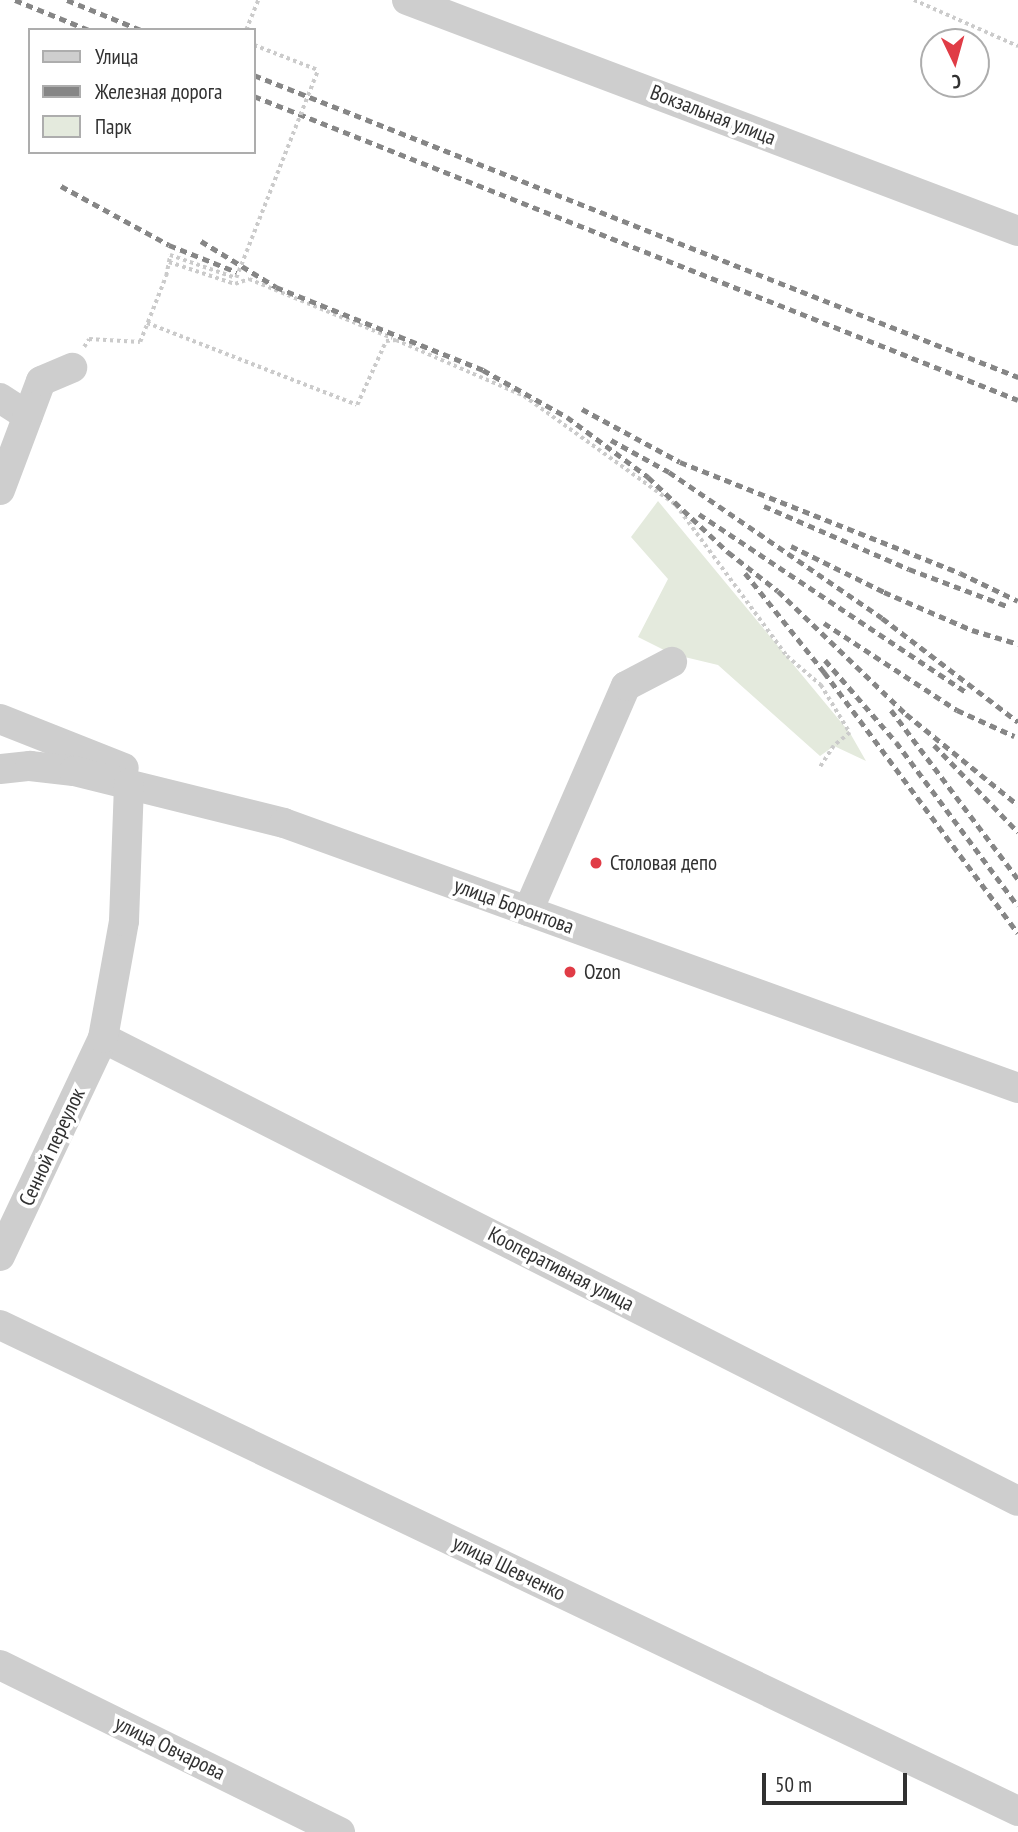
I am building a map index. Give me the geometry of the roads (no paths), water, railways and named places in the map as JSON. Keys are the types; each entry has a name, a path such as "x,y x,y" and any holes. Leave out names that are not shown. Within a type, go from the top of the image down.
{"street":[{"name":"Вокзальная улица","path":"407,0 1018,232"},
{"path":"0,490 41,381 72,368"},
{"path":"0,398 28,416"},
{"path":"528,911 626,686 673,662"},
{"path":"0,719 211,806"},
{"name":"улица Боронтова","path":"0,769 30,766 74,771 284,823 1018,1088"},
{"name":"Сенной переулок","path":"0,1256 103,1038 124,921 129,784"},
{"name":"Кооперативная улица","path":"103,1038 1018,1501"},
{"name":"улица Шевченко","path":"0,1325 1018,1811"},
{"name":"улица Овчарова","path":"0,1665 340,1832"}],"railway":[{"path":"15,0 84,28"},
{"path":"67,0 136,28"},
{"path":"256,76 1018,377"},
{"path":"256,97 1018,400"},
{"path":"61,186 169,245 237,272"},
{"path":"201,241 276,287 483,370 567,417 648,477 728,552 778,591 906,714 1018,805"},
{"path":"582,409 680,462 960,573 1018,601"},
{"path":"611,440 669,472 882,618 1018,722"},
{"path":"764,506 909,569 1007,606"},
{"path":"699,514 967,693"},
{"path":"791,546 884,592 972,630 1018,644"},
{"path":"745,573 824,672 1018,933"},
{"path":"824,623 957,710 1014,736"},
{"path":"825,660 896,742 1018,906"},
{"path":"891,710 1018,879"},
{"path":"934,745 1018,832"}],"place":[{"name":"Столовая депо","path":"596,863"},
{"name":"Ozon","path":"570,972"}]}
